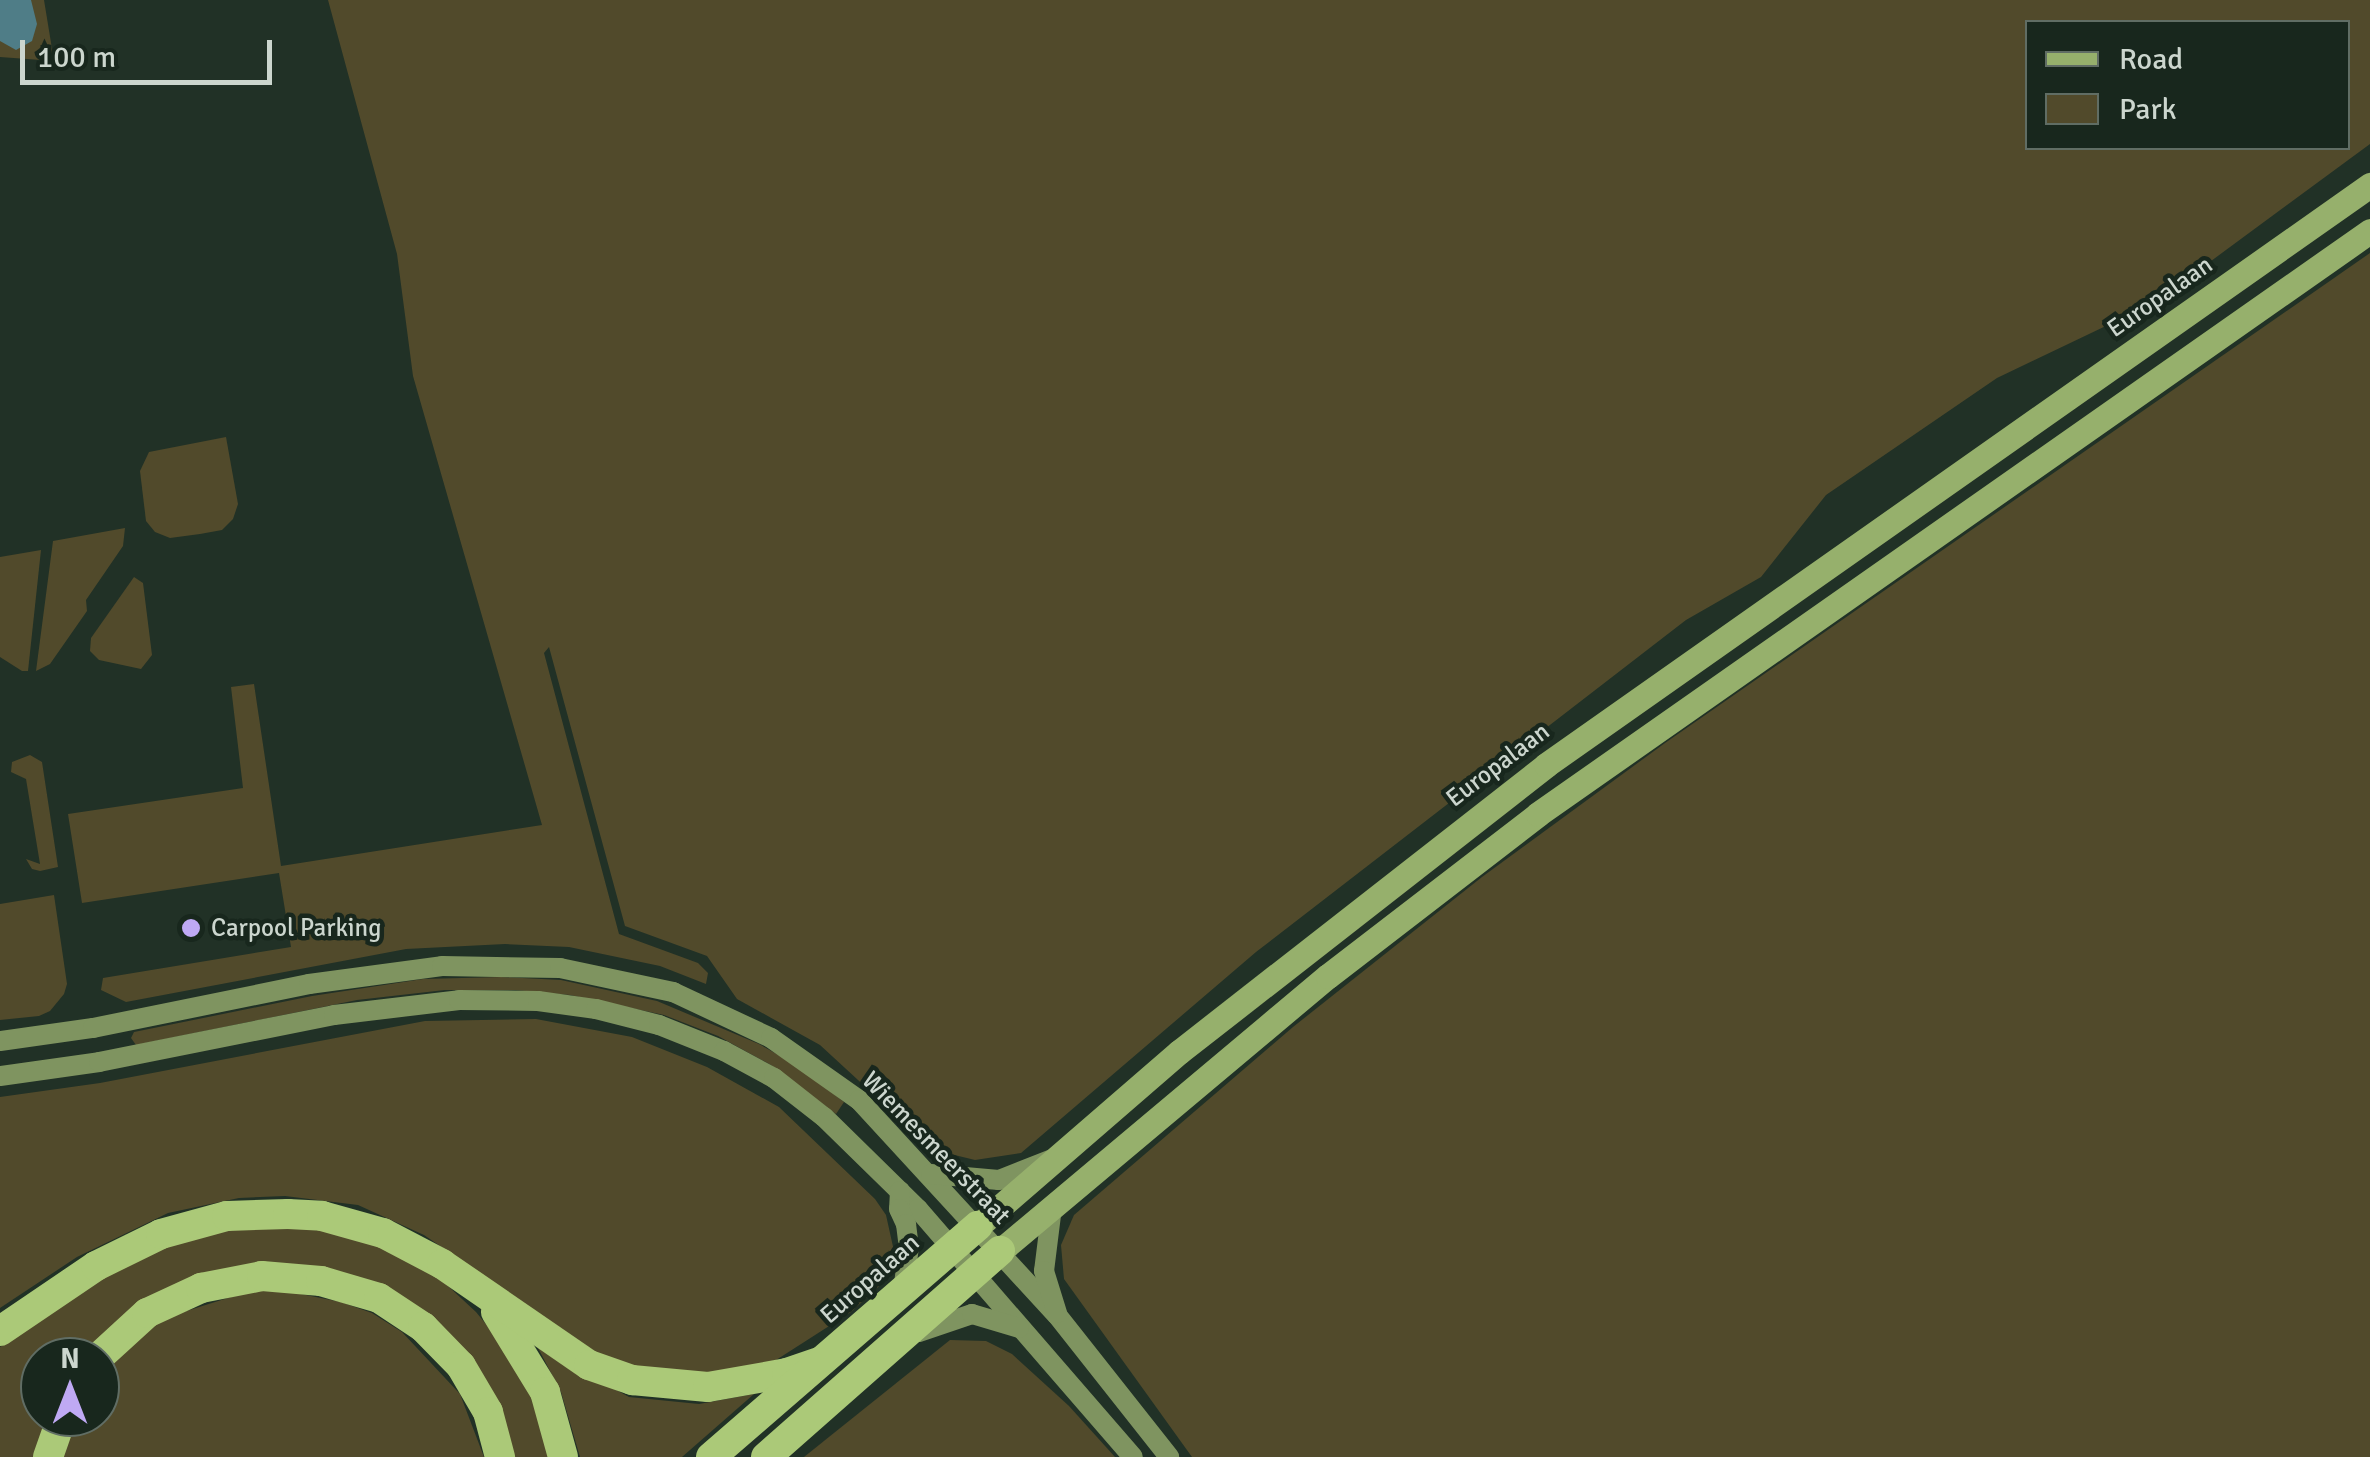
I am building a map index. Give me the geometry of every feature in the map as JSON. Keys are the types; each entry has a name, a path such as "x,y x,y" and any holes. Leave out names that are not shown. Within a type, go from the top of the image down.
{"highway":[{"path":"0,1331 96,1266 192,1224 255,1214 322,1216 354,1222 409,1246 589,1365 632,1380 708,1387 762,1378 819,1362"},
{"name":"Europalaan","path":"711,1457 978,1226"},
{"path":"766,1457 1000,1251"},
{"path":"120,1338 147,1313 201,1288 262,1276 321,1281 378,1298 423,1327 461,1366 488,1412 500,1457"},
{"path":"480,1290 524,1351 545,1392 563,1457"}],"main road":[{"name":"Europalaan","path":"978,1226 1355,910 1546,765 2370,185"},
{"path":"1000,1251 1328,976 1538,814 2370,231"},
{"name":"Wiemesmeerstraat","path":"0,1041 93,1028 383,972 442,966 560,968 672,992 772,1038 859,1100 931,1174 1057,1316 1169,1457"},
{"path":"0,1076 99,1062 398,1006 538,1001 643,1021 724,1051 774,1078 824,1117 952,1248 1133,1457"},
{"path":"931,1174 999,1180 1054,1159"},
{"path":"900,1192 899,1208 909,1247 903,1291"},
{"path":"1052,1208 1044,1272 1057,1316"},
{"path":"899,1341 972,1314 1021,1328"}],"green space":[{"path":"0,0 44,0 54,61 0,57"},
{"path":"328,0 2370,0 2370,144 2154,303 1997,378 1826,495 1761,577 1686,620 1256,952 1021,1153 975,1160 934,1150 820,1045 737,999 707,956 625,926 549,647 544,653 619,934 698,963 708,973 706,984 660,966 569,947 505,944 406,949 126,1002 101,990 103,978 291,947 279,873 82,903 68,814 243,788 231,687 254,684 281,866 542,825 413,376 397,254"},
{"path":"2370,253 2370,1457 1192,1457 1064,1279 1061,1245 1074,1215 1293,1027 1482,877 1665,743"},
{"path":"226,437 238,504 233,519 222,530 200,534 170,538 155,532 146,521 140,471 149,452"},
{"path":"125,528 123,546 86,600 87,611 50,664 36,671 53,541"},
{"path":"41,550 28,671 22,671 0,657 0,557"},
{"path":"134,577 143,583 152,655 141,669 99,660 90,651 91,638"},
{"path":"30,755 42,762 58,867 40,871 32,869 26,859 40,864 26,779 11,772 12,762"},
{"path":"54,895 67,984 64,994 50,1011 39,1016 0,1020 0,904"},
{"path":"423,979 561,980 657,1001 759,1044 796,1065 844,1102 836,1114 771,1065 718,1036 664,1015 570,995 515,990 445,990 357,1000 136,1045 131,1038 134,1032 312,996"},
{"path":"536,1019 632,1037 707,1067 779,1107 875,1199 886,1215 894,1251 888,1278 851,1312 773,1362 695,1376 613,1364 424,1235 358,1205 285,1196 239,1198 168,1213 77,1257 0,1308 0,1097 100,1083 425,1021"},
{"path":"297,1223 392,1249 434,1273 476,1312 522,1368 556,1457 513,1457 439,1327 276,1264 120,1340 20,1337 20,1437 45,1437 40,1457 0,1457 0,1347 86,1283 125,1261 214,1228"},
{"path":"250,1291 286,1291 372,1313 402,1332 460,1394 484,1457 59,1457 68,1437 120,1437 120,1353 161,1319"},
{"path":"950,1340 986,1341 1012,1354 1069,1406 1115,1457 804,1457"},
{"path":"537,1346 629,1397 699,1404 754,1394 682,1457 580,1457 561,1392"}],"water":[{"path":"0,0 31,0 37,24 32,41 16,50 0,41"}],"place":[{"name":"Carpool Parking","path":"191,928"}]}
